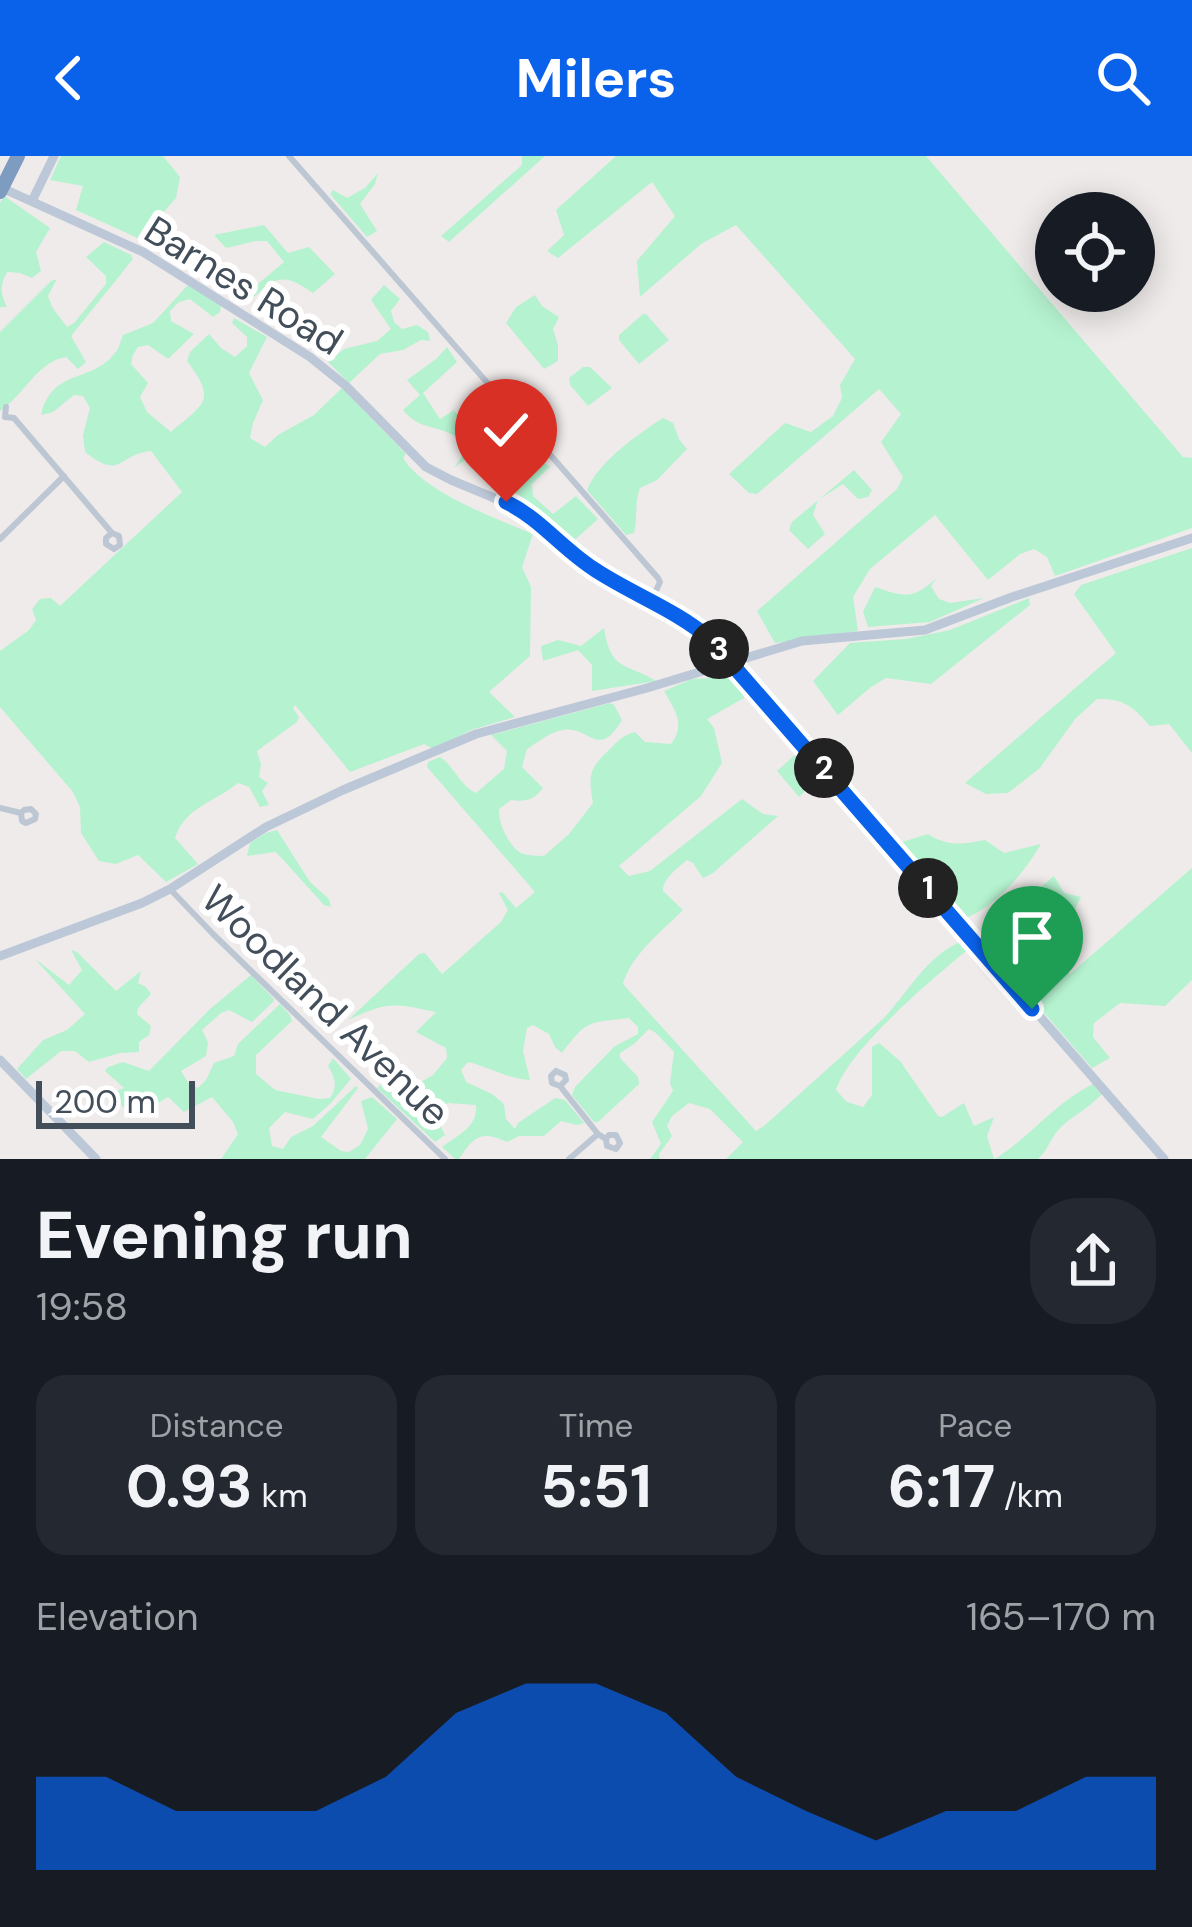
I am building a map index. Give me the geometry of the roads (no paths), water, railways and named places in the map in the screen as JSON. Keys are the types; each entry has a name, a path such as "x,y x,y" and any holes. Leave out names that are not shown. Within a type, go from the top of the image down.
{"highway":[{"path":"3,185 18,156"}],"street":[{"path":"32,201 53,156"},
{"path":"289,156 658,578 652,600"},
{"name":"Barnes Road","path":"3,185 143,252 298,349 334,375 426,467 518,508 592,568 700,630 1164,1159"},
{"path":"14,418 112,533"},
{"path":"0,539 64,476"},
{"path":"0,956 112,916 170,889 266,827 476,734 802,641 925,630 1192,538"},
{"path":"0,808 21,813"},
{"name":"Woodland Avenue","path":"170,889 445,1159"},
{"path":"0,1060 96,1159"},
{"path":"560,1085 602,1137 569,1159"}]}
